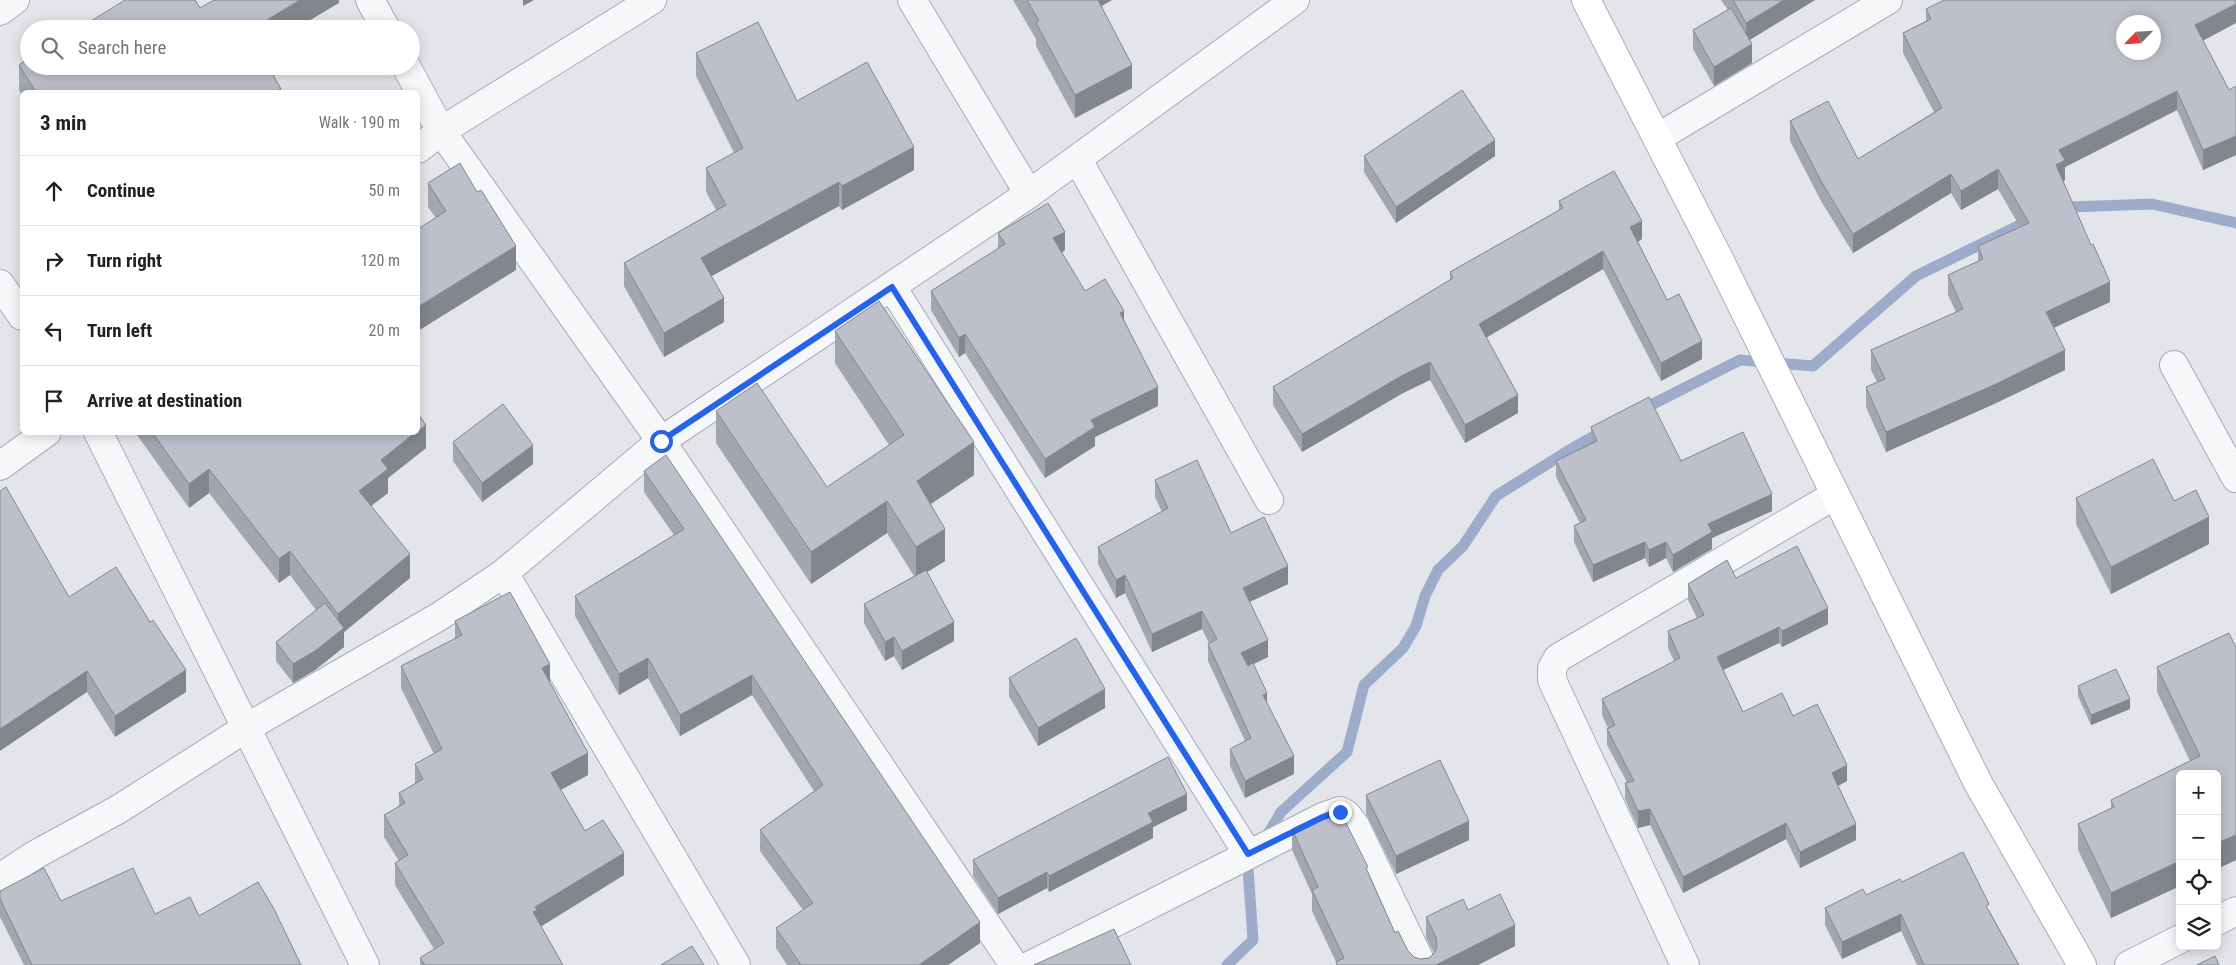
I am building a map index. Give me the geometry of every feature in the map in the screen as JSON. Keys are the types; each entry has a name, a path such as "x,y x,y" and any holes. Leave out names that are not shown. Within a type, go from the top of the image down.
{"main road":[{"path":"1586,0 1718,257 1978,783 2082,965"}],"street":[{"path":"0,11 16,0"},
{"path":"370,0 381,20"},
{"path":"420,147 441,131 652,0"},
{"path":"912,0 1029,194"},
{"path":"0,878 33,856 119,809 246,728 440,616 504,573 661,441 1078,160 1295,0"},
{"path":"1657,138 1888,0"},
{"path":"411,75 419,90"},
{"path":"420,92 441,131 661,441 1014,965"},
{"path":"1078,160 1268,500"},
{"path":"0,284 20,313"},
{"path":"892,287 1248,854"},
{"path":"2174,365 2236,478"},
{"path":"0,466 43,435"},
{"path":"100,435 365,965"},
{"path":"1685,965 1552,680 1552,668 1558,658 1835,495"},
{"path":"504,573 736,965"},
{"path":"1032,965 1248,854 1323,817 1340,812 1346,815 1356,827 1422,965"},
{"path":"2221,919 2236,911"},
{"path":"2128,965 2176,941"}],"building":[{"path":"125,0 195,0 200,8 214,0 300,0 267,20 93,20"},
{"path":"1027,0 1098,0 1132,65 1075,95 1036,23 1039,21"},
{"path":"1733,0 1784,0 1746,23"},
{"path":"1944,0 2236,0 2236,4 2195,25 2229,90 2236,86 2236,136 2203,150 2177,91 2059,150 2065,160 2056,165 2091,245 2093,244 2110,282 2046,312 2065,350 1994,385 1886,432 1866,387 1885,379 1871,350 1963,309 1948,275 1983,259 1978,246 2029,223 1998,169 1961,191 1951,174 1853,234 1821,181 1790,121 1828,101 1858,159 1942,108 1903,33 1931,19 1926,9"},
{"path":"1731,8 1752,44 1714,67 1693,30"},
{"path":"758,22 797,101 867,62 914,147 842,186 839,182 701,258 724,298 664,333 624,263 726,205 706,168 743,148 696,53"},
{"path":"25,75 273,75 281,89 279,90 35,90"},
{"path":"1462,90 1495,140 1396,207 1364,156"},
{"path":"460,163 477,192 481,190 516,246 420,306 420,228 446,211 428,183"},
{"path":"1614,171 1642,221 1630,227 1667,300 1679,294 1702,341 1661,363 1603,251 1479,324 1518,395 1465,425 1430,362 1403,375 1302,434 1273,387 1453,278 1450,272 1563,208 1559,201"},
{"path":"1048,203 1065,232 1053,238 1085,291 1105,279 1124,311 1120,313 1158,387 1091,420 1095,427 1045,459 965,334 959,338 931,291 1005,244 998,233"},
{"path":"879,301 974,442 917,481 945,529 916,547 887,501 811,552 716,411 757,383 827,487 904,435 835,331"},
{"path":"1649,397 1681,461 1743,432 1772,494 1708,524 1712,532 1673,555 1666,542 1649,550 1645,542 1593,565 1574,526 1586,520 1556,461 1597,441 1591,427"},
{"path":"503,404 533,445 482,483 453,442"},
{"path":"420,417 426,425 420,430"},
{"path":"154,435 412,435 381,460 388,469 359,491 410,554 338,614 290,551 279,559 209,469 189,484"},
{"path":"666,455 980,922 919,965 801,965 776,928 813,903 760,830 823,785 752,675 680,715 648,658 619,674 575,596 684,529 644,471"},
{"path":"2153,459 2174,501 2196,490 2209,517 2111,567 2076,498"},
{"path":"1197,460 1231,533 1264,517 1288,566 1243,588 1268,640 1241,653 1248,666 1253,663 1267,693 1263,695 1294,756 1245,781 1230,749 1251,738 1208,644 1217,639 1202,611 1152,634 1125,575 1116,580 1098,547 1168,508 1155,480"},
{"path":"6,487 69,597 116,567 150,622 153,620 186,670 115,716 87,671 0,729 0,491"},
{"path":"1797,546 1828,608 1782,631 1779,627 1717,657 1743,712 1782,693 1793,716 1817,704 1847,765 1832,773 1856,824 1800,852 1786,823 1683,877 1650,809 1638,811 1625,783 1634,781 1607,729 1615,725 1602,699 1680,658 1668,631 1704,615 1688,584 1727,560 1736,578"},
{"path":"926,570 954,622 902,651 894,637 885,642 864,604"},
{"path":"510,592 550,664 542,668 588,753 551,773 585,831 603,820 624,853 535,907 537,910 533,912 563,965 425,965 420,958 444,943 395,863 408,855 384,815 405,803 399,793 423,779 415,764 442,749 401,666 462,635 455,621"},
{"path":"325,603 344,628 315,651 293,664 276,642"},
{"path":"2229,633 2236,648 2236,835 2221,841 2221,770 2176,770 2176,863 2111,893 2078,824 2114,807 2111,800 2200,756 2157,667"},
{"path":"1076,638 1105,689 1038,728 1009,678"},
{"path":"2116,669 2130,699 2091,715 2078,686"},
{"path":"1168,757 1187,794 1148,813 1153,822 1049,876 1047,872 998,898 973,860"},
{"path":"1440,760 1469,821 1396,856 1366,795"},
{"path":"1338,807 1368,867 1366,868 1395,933 1398,931 1408,951 1414,957 1420,959 1429,958 1435,952 1437,946 1436,937 1426,917 1463,899 1468,910 1500,894 1515,925 1436,965 1338,965 1336,962 1344,958 1312,890 1318,887 1292,829"},
{"path":"1963,852 1989,904 1986,906 2019,965 1924,965 1901,914 1842,942 1825,908 1863,889 1866,895 1900,879 1902,882"},
{"path":"44,868 61,901 133,868 155,914 190,897 199,916 258,882 274,909 301,965 32,965 0,899 0,891"},
{"path":"1114,929 1131,965 1034,965"},
{"path":"692,946 704,965 661,965"},
{"path":"2215,956 2219,965 2197,965"}],"waterway":[{"path":"2061,211 2071,207 2152,204 2236,223"},
{"path":"1641,410 1740,360 1813,366 1916,276 2034,220"},
{"path":"1264,841 1281,812 1347,752 1364,685 1403,648 1416,626 1425,596 1438,570 1463,546 1496,496 1603,431"},
{"path":"1227,965 1253,940 1248,868 1254,857"}],"route":[{"path":"661,441 892,287 1248,854 1323,817 1340,812"}]}
